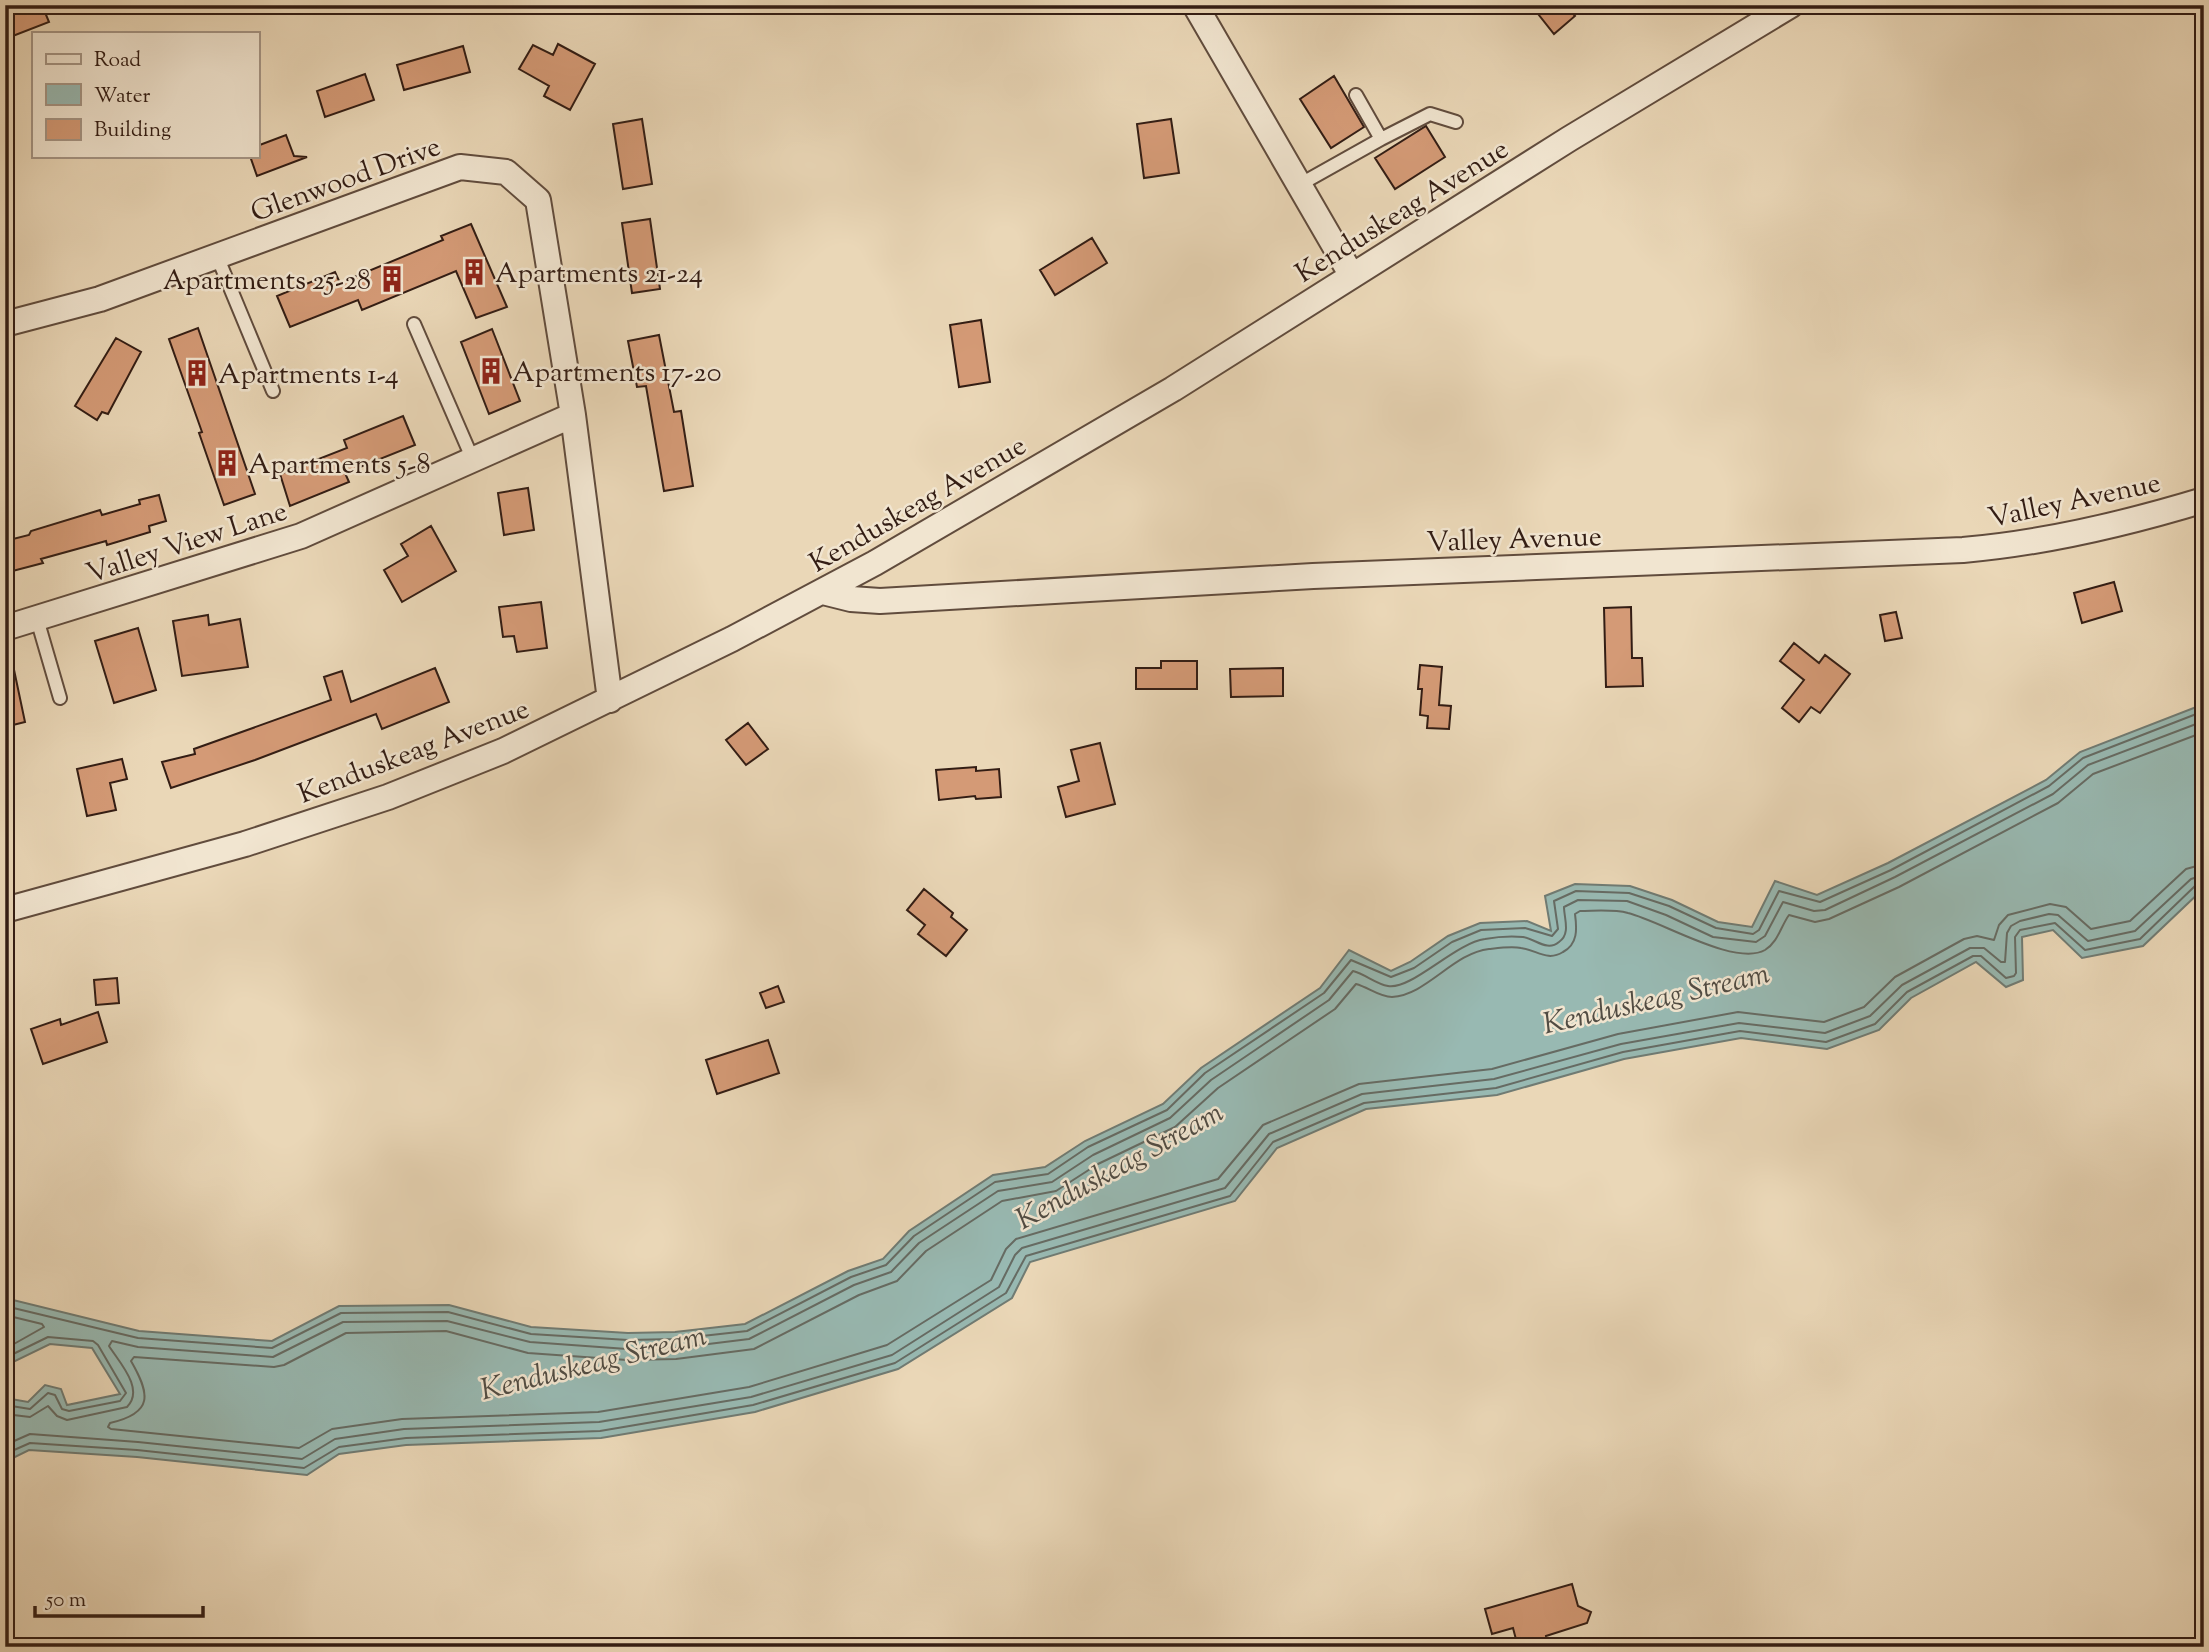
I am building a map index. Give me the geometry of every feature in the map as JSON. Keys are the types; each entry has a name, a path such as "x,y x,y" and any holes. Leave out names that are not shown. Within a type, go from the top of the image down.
{"street":[{"path":"1195,5 1352,276"},
{"name":"Kenduskeag Avenue","path":"5,910 245,844 376,801 474,763 610,700 823,592 1173,389 1647,90 1791,5"},
{"name":"Glenwood Drive","path":"5,324 100,299 460,167 506,172 538,200 573,415 610,700"},
{"name":"Valley View Lane","path":"5,628 301,536 573,415"},
{"name":"Valley Avenue","path":"823,592 851,599 880,600 1313,576 1963,550 2082,532 2204,500"}],"lane":[{"path":"1356,95 1381,138"},
{"path":"1299,185 1381,138 1430,114 1456,122"},
{"path":"217,256 273,391"},
{"path":"414,324 472,460"},
{"path":"37,619 60,698"}],"water":[{"name":"Kenduskeag Stream","path":"2204,704 2204,888 2143,946 2082,958 2053,930 2022,937 2023,980 2006,987 1976,962 1911,998 1879,1030 1827,1049 1741,1038 1624,1059 1497,1095 1366,1109 1277,1148 1235,1201 1030,1262 1012,1298 898,1369 755,1412 601,1438 406,1445 339,1454 307,1475 137,1457 29,1450 5,1462 5,1398 28,1402 45,1385 61,1389 67,1405 120,1394 92,1348 50,1344 5,1366 5,1298 139,1331 272,1341 339,1306 449,1305 531,1327 628,1333 675,1332 745,1324 848,1271 883,1259 909,1231 993,1175 1045,1167 1085,1141 1163,1104 1201,1068 1320,988 1349,950 1391,971 1410,962 1448,936 1480,923 1527,921 1551,931 1545,896 1575,884 1630,886 1672,900 1718,922 1752,927 1775,881 1817,895 1888,863 2046,780 2080,752"}],"building":[{"path":"5,5 42,5 49,22 5,39"},
{"path":"1531,5 1566,5 1575,16 1554,34"},
{"path":"558,44 595,64 570,110 544,96 549,86 519,69 533,45 553,55"},
{"path":"463,46 470,72 404,90 397,65"},
{"path":"365,74 374,100 325,117 317,91"},
{"path":"1334,76 1364,127 1331,148 1300,99"},
{"path":"642,119 652,184 623,189 613,124"},
{"path":"1171,119 1179,173 1144,178 1137,124"},
{"path":"1426,126 1445,157 1395,189 1375,158"},
{"path":"286,135 294,156 307,157 257,176 251,158 259,158 259,145"},
{"path":"650,219 660,289 632,293 622,223"},
{"path":"471,224 507,307 476,318 456,271 362,310 358,300 290,327 277,296 335,272 340,283 443,240 441,236"},
{"path":"1092,238 1107,263 1055,295 1040,270"},
{"path":"981,320 990,382 959,387 950,325"},
{"path":"198,328 255,494 224,505 169,339"},
{"name":"Apartments 17-20","path":"492,329 520,401 489,414 461,342"},
{"path":"659,335 674,412 681,411 693,486 664,491 646,386 637,387 628,341"},
{"path":"116,338 141,352 108,414 102,412 97,420 75,406"},
{"path":"403,416 415,445 345,473 349,482 290,506 280,474 347,448 344,440"},
{"path":"528,488 534,530 504,535 498,493"},
{"path":"159,495 166,521 149,526 150,532 107,545 106,541 41,559 43,563 5,573 5,541 100,510 102,515 140,504 139,500"},
{"path":"431,526 456,571 402,602 384,570 408,556 401,544"},
{"path":"2114,582 2122,611 2082,623 2074,593"},
{"path":"541,602 547,648 517,652 514,636 503,637 499,607"},
{"path":"1631,607 1632,658 1642,658 1643,686 1606,687 1604,608"},
{"path":"1896,612 1902,638 1885,641 1880,615"},
{"path":"208,615 209,625 240,619 248,667 182,676 173,621"},
{"path":"138,628 156,690 114,703 95,641"},
{"path":"1794,643 1819,663 1825,655 1850,674 1820,713 1811,707 1799,722 1782,708 1804,680 1780,661"},
{"path":"1161,661 1197,661 1197,689 1136,689 1136,668 1161,668"},
{"path":"13,665 25,722 5,727 5,666"},
{"path":"1420,665 1442,667 1439,705 1451,706 1449,729 1427,728 1428,716 1420,715"},
{"path":"435,668 449,702 382,729 376,714 255,760 171,788 162,762 195,754 194,749 331,700 324,677 342,671 351,702"},
{"path":"1283,668 1283,696 1231,697 1230,669"},
{"path":"748,723 768,749 746,765 726,740"},
{"path":"1100,743 1115,804 1066,817 1058,787 1079,781 1071,750"},
{"path":"122,759 127,779 110,783 116,810 87,816 77,769"},
{"path":"976,767 976,771 999,769 1001,797 976,799 975,796 939,800 936,770"},
{"path":"924,889 953,913 951,917 967,930 946,956 918,934 925,925 907,910"},
{"path":"117,978 119,1003 96,1005 94,980"},
{"path":"778,986 784,1002 766,1008 760,993"},
{"path":"98,1012 107,1042 43,1064 31,1029 60,1019 61,1025"},
{"path":"768,1040 779,1073 717,1094 706,1060"},
{"path":"1572,1584 1578,1606 1591,1612 1587,1623 1546,1636 1548,1647 1518,1647 1513,1628 1492,1634 1485,1609"}],"place":[{"name":"Apartments 21-24","path":"474,272"},
{"name":"Apartments 25-28","path":"392,279"},
{"name":"Apartments 17-20","path":"491,371"},
{"name":"Apartments 1-4","path":"197,373"},
{"name":"Apartments 5-8","path":"227,463"}]}
